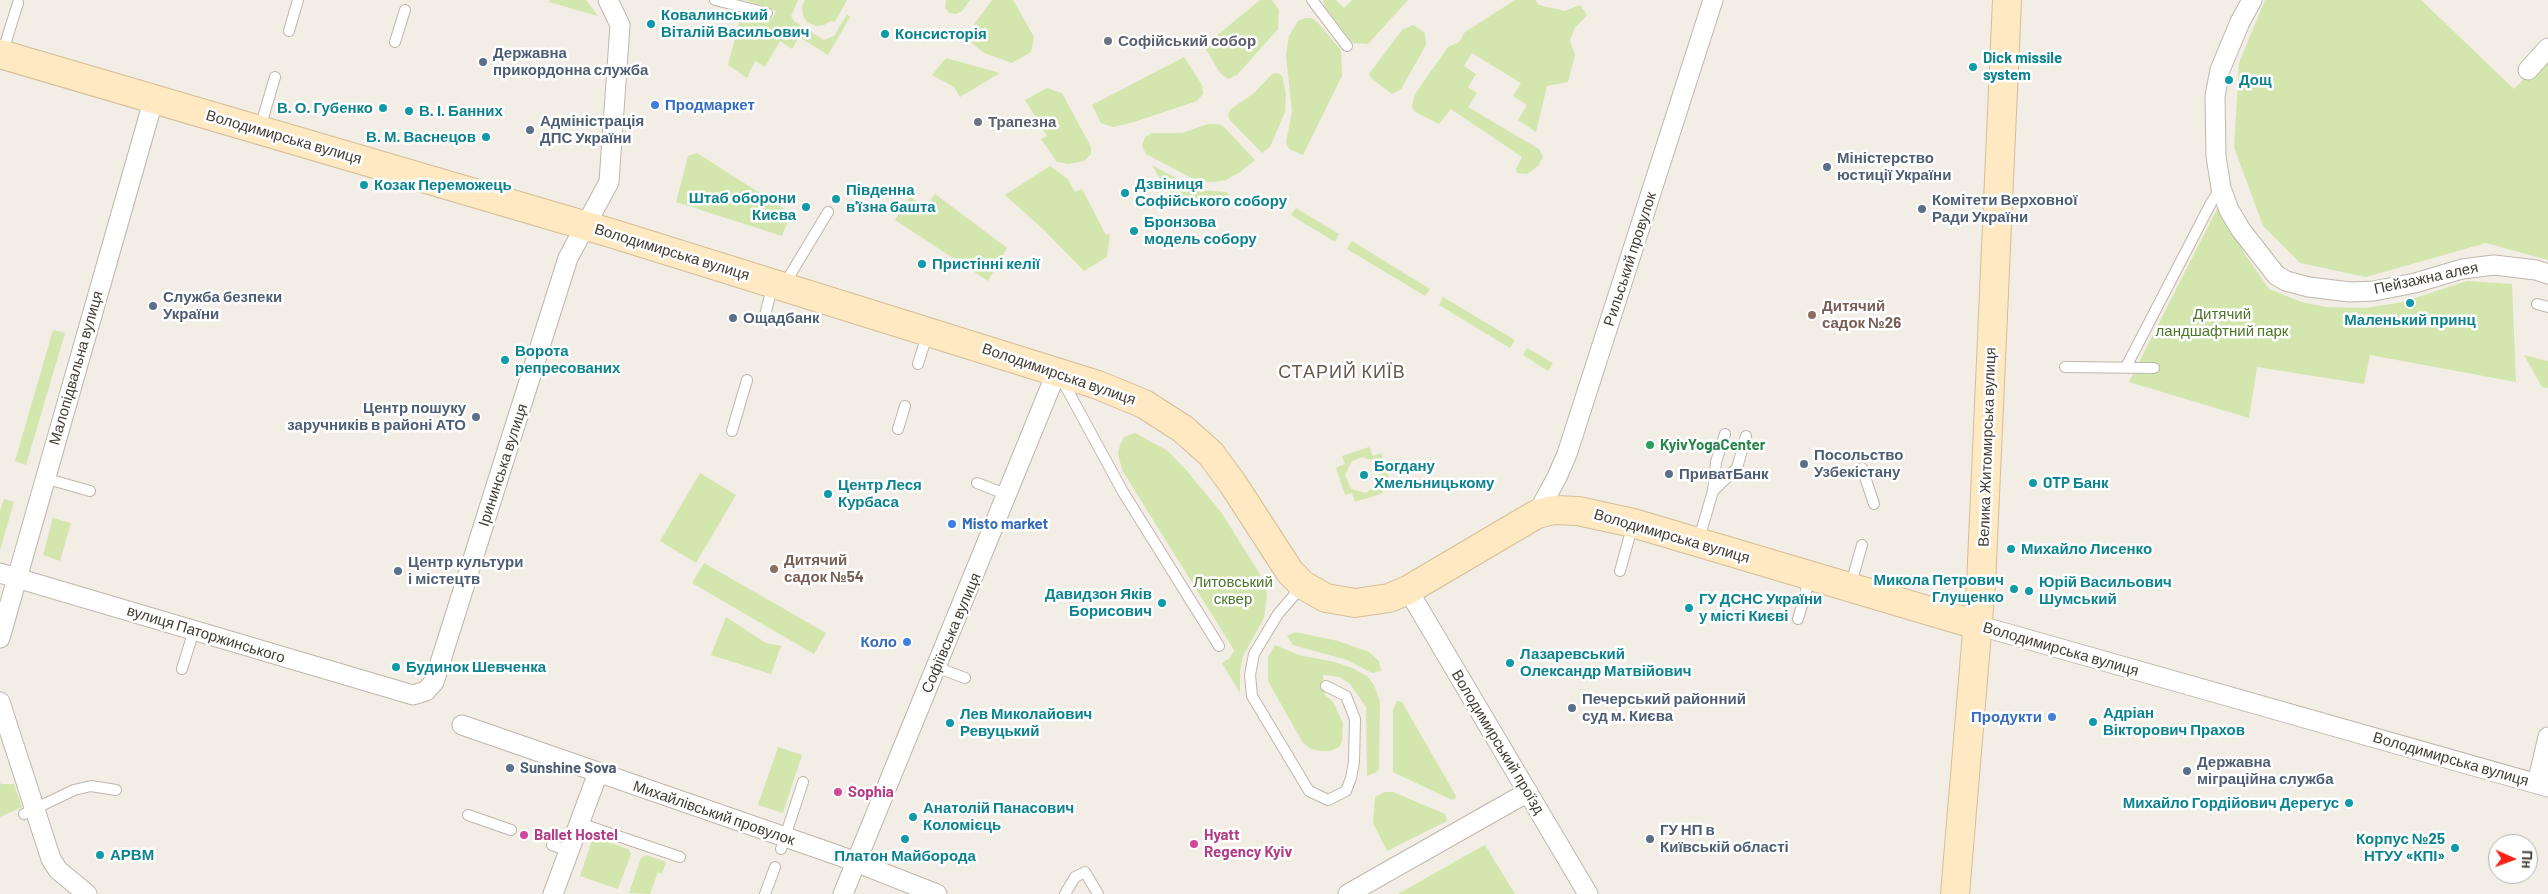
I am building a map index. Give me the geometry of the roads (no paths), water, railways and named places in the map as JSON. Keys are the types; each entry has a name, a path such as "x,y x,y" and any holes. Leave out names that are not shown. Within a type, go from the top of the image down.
{"main road":[{"name":"Велика Житомирська вулиця","path":"1955,894 1981,585 2007,0"},
{"name":"Володимирська вулиця","path":"1,54 586,226 1057,371 1144,404 1184,429 1216,461 1234,484 1290,572 1303,586 1326,598 1342,602 1390,598 1408,590 1537,514 1554,510 1578,511 1633,523 1977,625"}],"street":[{"name":"Рильський провулок","path":"1537,514 1567,454 1713,0"},
{"name":"Пейзажна алея","path":"2252,0 2240,22 2220,70 2215,96 2214,124 2221,188 2241,230 2276,275 2310,287 2350,292 2374,291 2415,284 2462,269 2494,265 2536,270 2548,274"},
{"name":"Ірининська вулиця","path":"413,695 426,691 434,682 568,258 609,182 620,25 613,2"},
{"path":"2528,70 2548,48"},
{"name":"Малопідвальна вулиця","path":"0,638 8,575 44,478 154,98"},
{"name":"Софіївська вулиця","path":"843,894 1008,495 1057,371"},
{"name":"вулиця Паторжинського","path":"8,575 413,695"},
{"name":"Володимирський проїзд","path":"1408,590 1588,894"},
{"name":"Володимирська вулиця","path":"1977,625 2542,785"},
{"path":"0,702 28,811 58,870 87,894"},
{"name":"Михайлівський провулок","path":"462,725 598,773 783,843 857,863 937,894"},
{"path":"2542,785 2548,737"},
{"path":"553,894 560,848 579,822 598,773"},
{"path":"1348,894 1528,792"}],"lane":[{"path":"289,30 298,0"},
{"path":"715,0 767,13"},
{"path":"1312,0 1347,46"},
{"path":"1,54 18,3"},
{"path":"395,42 405,10"},
{"path":"260,129 275,76"},
{"path":"2126,368 2207,211 2221,188"},
{"path":"764,319 778,285 828,212"},
{"path":"2537,304 2548,307"},
{"path":"918,364 928,331"},
{"path":"2065,367 2154,368"},
{"path":"1057,371 1083,422 1123,492 1219,646"},
{"path":"732,431 747,380"},
{"path":"898,429 905,406"},
{"path":"1698,542 1713,491 1716,462 1725,434"},
{"path":"1713,491 1737,468 1746,436"},
{"path":"1862,468 1874,504"},
{"path":"44,478 90,491"},
{"path":"977,483 1008,495"},
{"path":"1620,571 1633,523"},
{"path":"1850,587 1862,545"},
{"path":"1798,619 1811,575"},
{"path":"1303,586 1278,614 1254,654 1250,675 1252,696 1308,791 1328,800 1346,791 1351,778 1354,762 1355,719 1346,696 1326,686"},
{"path":"182,669 194,630"},
{"path":"936,667 964,678"},
{"path":"783,843 803,782"},
{"path":"28,811 74,790 91,786 116,790"},
{"path":"468,815 512,830"},
{"path":"579,822 680,858"},
{"path":"764,894 775,867"},
{"path":"1065,894 1075,877 1085,872 1098,894"}],"place":[{"name":"Ковалинський Віталій Васильович","path":"651,24"},
{"name":"Консисторія","path":"885,34"},
{"name":"Софійський собор","path":"1108,41"},
{"name":"Державна прикордонна служба","path":"483,62"},
{"name":"Dick missile system","path":"1973,67"},
{"name":"Дощ","path":"2229,80"},
{"name":"Продмаркет","path":"655,105"},
{"name":"В. О. Губенко","path":"383,108"},
{"name":"В. І. Банних","path":"409,111"},
{"name":"Трапезна","path":"978,122"},
{"name":"Адміністрація ДПС України","path":"530,130"},
{"name":"В. М. Васнецов","path":"486,137"},
{"name":"Міністерство юстиції України","path":"1827,167"},
{"name":"Козак Переможець","path":"364,185"},
{"name":"Дзвіниця Софійського собору","path":"1125,193"},
{"name":"Південна в'їзна башта","path":"836,199"},
{"name":"Штаб оборони Києва","path":"806,207"},
{"name":"Комітети Верховної Ради України","path":"1922,209"},
{"name":"Бронзова модель собору","path":"1134,231"},
{"name":"Пристінні келії","path":"922,264"},
{"name":"Маленький принц","path":"2410,303"},
{"name":"Служба безпеки України","path":"153,306"},
{"name":"Дитячий садок №26","path":"1812,315"},
{"name":"Ощадбанк","path":"733,318"},
{"name":"Ворота репресованих","path":"505,360"},
{"name":"Центр пошуку заручників в районі АТО","path":"476,417"},
{"name":"KyivYogaCenter","path":"1650,445"},
{"name":"Посольство Узбекістану","path":"1804,464"},
{"name":"ПриватБанк","path":"1669,474"},
{"name":"Богдану Хмельницькому","path":"1364,475"},
{"name":"OTP Банк","path":"2033,483"},
{"name":"Центр Леся Курбаса","path":"828,494"},
{"name":"Misto market","path":"952,524"},
{"name":"Михайло Лисенко","path":"2011,549"},
{"name":"Дитячий садок №54","path":"774,569"},
{"name":"Центр культури і містецтв","path":"398,571"},
{"name":"Микола Петрович Глущенко","path":"2014,589"},
{"name":"Юрій Васильович Шумський","path":"2029,591"},
{"name":"Давидзон Яків Борисович","path":"1162,603"},
{"name":"ГУ ДСНС України у місті Києві","path":"1689,608"},
{"name":"Коло","path":"907,642"},
{"name":"Лазаревський Олександр Матвійович","path":"1510,663"},
{"name":"Будинок Шевченка","path":"396,667"},
{"name":"Печерський районний суд м. Києва","path":"1572,708"},
{"name":"Продукти","path":"2052,717"},
{"name":"Адріан Вікторович Прахов","path":"2093,722"},
{"name":"Лев Миколайович Ревуцький","path":"950,723"},
{"name":"Sunshine Sova","path":"510,768"},
{"name":"Державна міграційна служба","path":"2187,771"},
{"name":"Sophia","path":"838,792"},
{"name":"Михайло Гордійович Дерегус","path":"2349,803"},
{"name":"Анатолій Панасович Коломієць","path":"913,817"},
{"name":"Ballet Hostel","path":"524,835"},
{"name":"Платон Майборода","path":"905,839"},
{"name":"ГУ НП в Київській області","path":"1650,839"},
{"name":"Hyatt Regency Kyiv","path":"1194,844"},
{"name":"Корпус №25 НТУУ «КПІ»","path":"2455,848"},
{"name":"АРВМ","path":"100,855"}],"district":[{"name":"СТАРИЙ КИЇВ","path":"1342,372"}],"park label":[{"name":"Дитячий ландшафтний парк","path":"2222,322"},
{"name":"Литовський сквер","path":"1233,590"}]}
